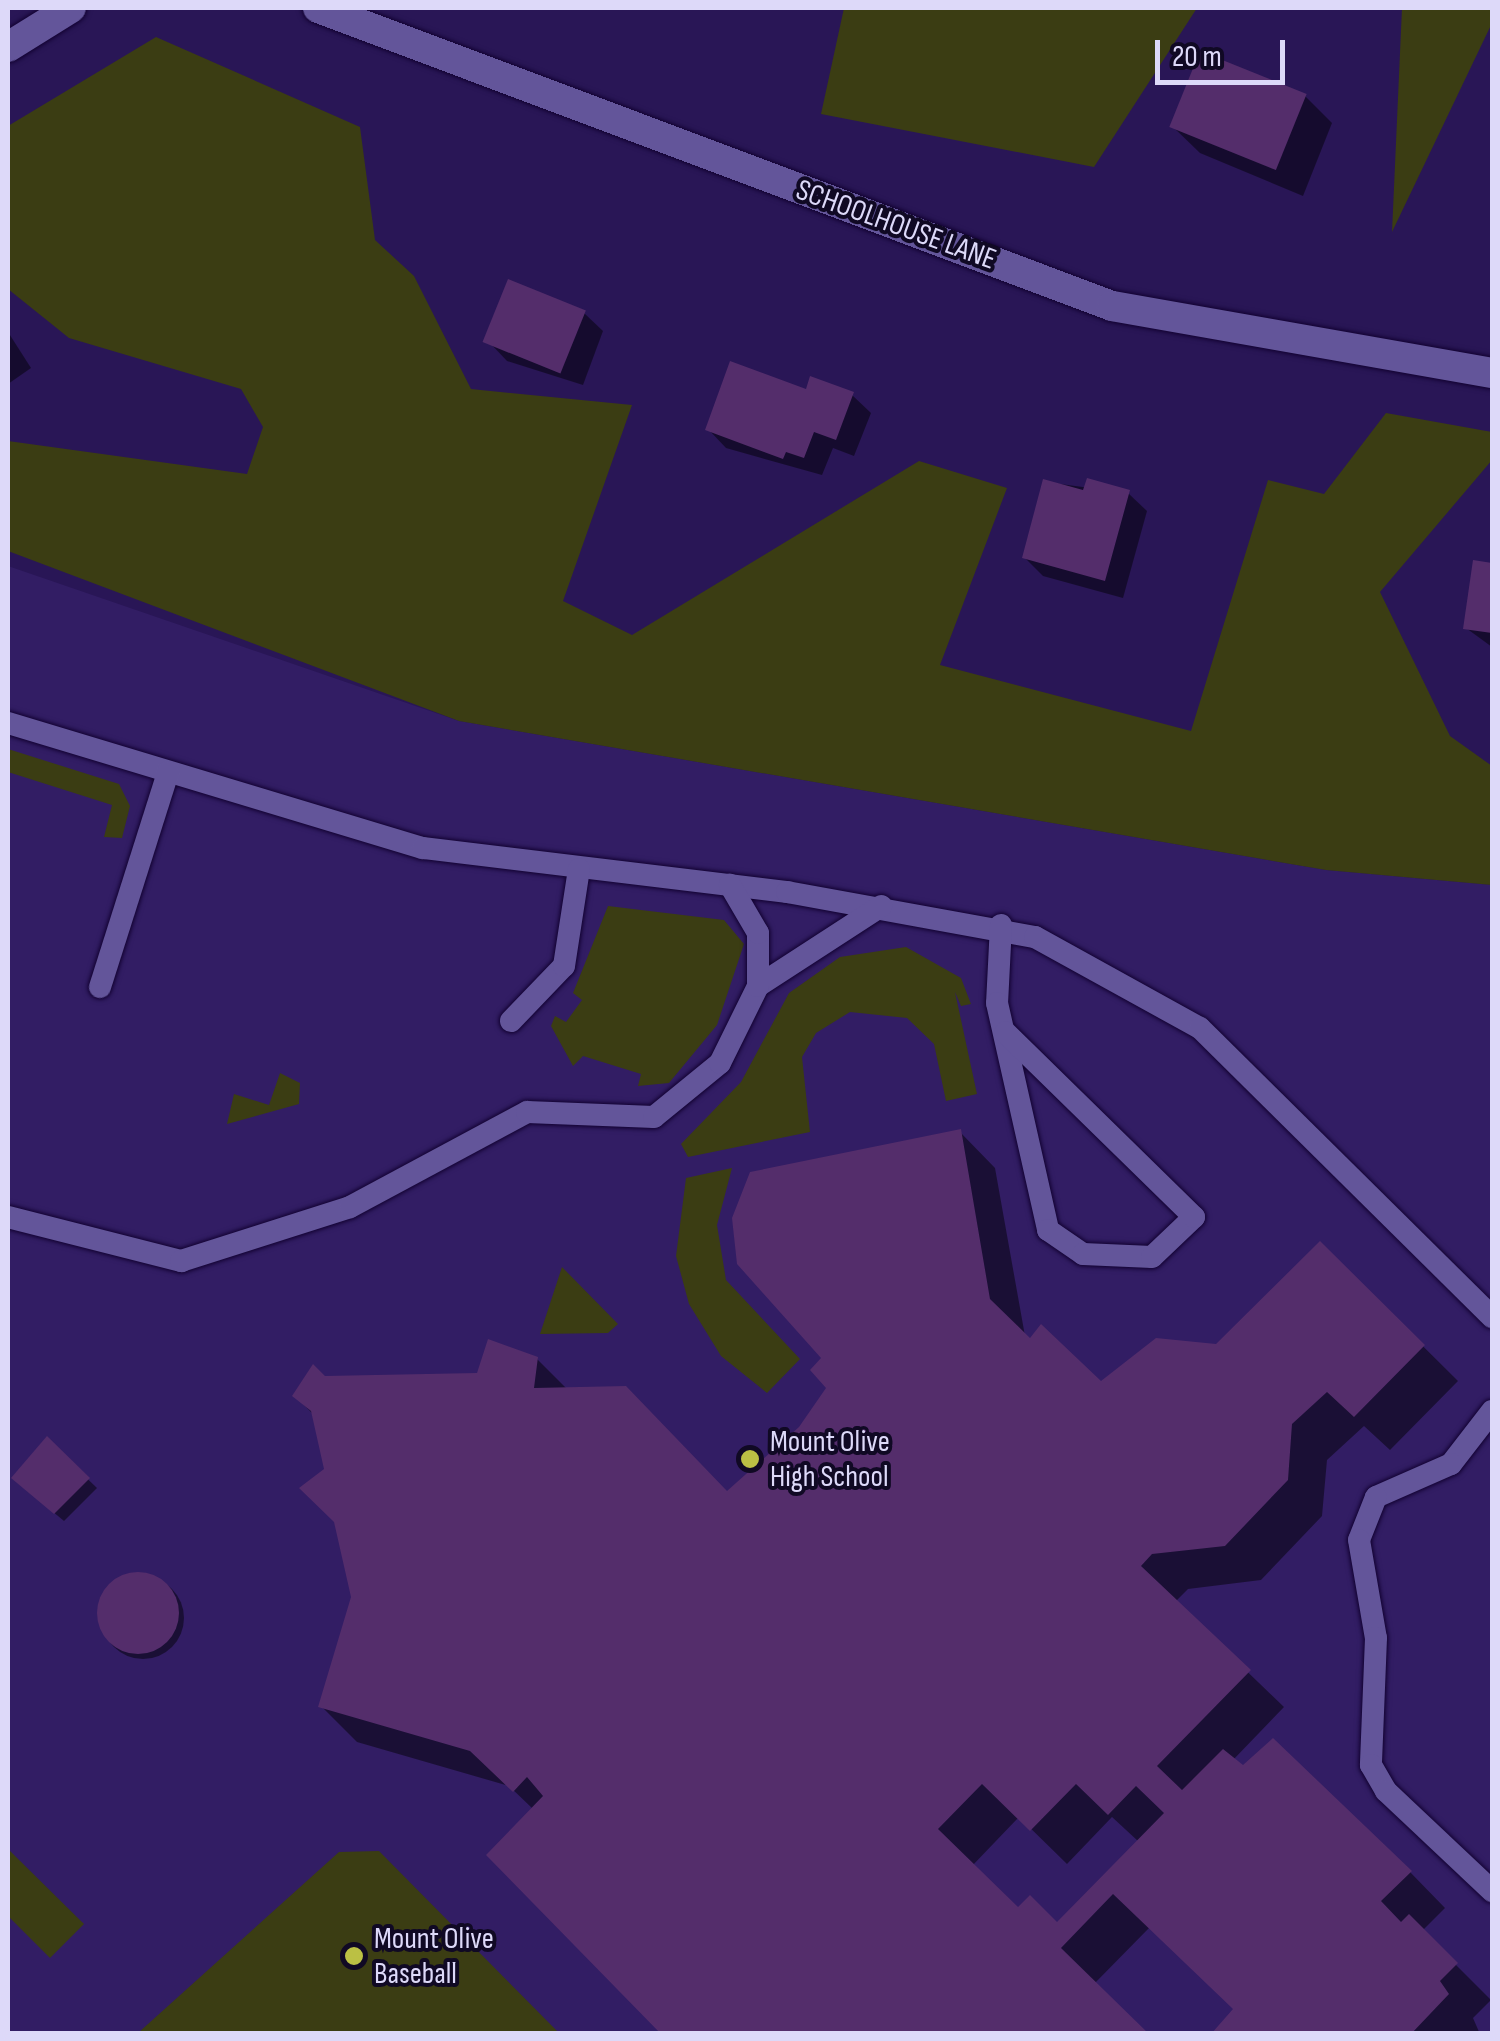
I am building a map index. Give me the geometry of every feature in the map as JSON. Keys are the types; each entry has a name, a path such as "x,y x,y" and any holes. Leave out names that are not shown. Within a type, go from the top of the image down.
{"street":[{"path":"8,48 71,8"},
{"name":"SCHOOLHOUSE LANE","path":"318,8 1112,306 1492,373"}],"lane":[{"path":"8,722 369,836 579,870 730,885 1001,925 1115,974 1200,1028 1492,1317"},
{"path":"100,987 168,773"},
{"path":"511,1021 564,966 579,870"},
{"path":"8,1218 152,1260 239,1248 350,1207 527,1112 654,1117 710,1076 758,986 758,933 730,885"},
{"path":"758,986 880,906"},
{"path":"1001,925 997,1003 1044,1217 1057,1240 1083,1254 1152,1257 1194,1217 1006,1032"},
{"path":"1492,1412 1450,1464 1376,1496 1359,1540 1376,1638 1372,1766 1386,1791 1492,1890"}],"shaded area":[{"path":"844,8 1197,8 1094,167 821,114"},
{"path":"1402,8 1492,8 1492,23 1392,232"},
{"path":"156,37 360,127 375,240 414,276 471,389 632,405 563,601 632,635 919,461 1007,488 940,665 1191,731 1268,480 1324,494 1386,413 1492,432 1492,460 1380,592 1450,736 1492,766 1492,885 1326,870 459,721 8,551 8,441 247,474 263,427 241,389 69,338 8,289 8,126"},
{"name":"Mount Olive High School","path":"8,566 459,721 1326,870 1492,885 1492,2033 8,2034"},
{"path":"8,749 119,784 130,806 122,838 104,837 112,805 8,772"},
{"path":"608,906 724,920 744,944 717,1025 669,1083 638,1086 641,1074 583,1056 573,1066 551,1026 555,1016 566,1022 582,1000 573,993"},
{"path":"906,947 961,978 971,1004 961,1006 955,992 977,1094 946,1101 934,1044 907,1018 850,1012 816,1033 802,1057 810,1132 688,1157 681,1144 741,1082 789,993 840,957"},
{"path":"280,1073 300,1083 299,1104 227,1124 234,1094 269,1105"},
{"path":"732,1168 717,1225 726,1280 800,1359 767,1393 721,1356 689,1304 676,1256 686,1178"},
{"path":"562,1267 618,1324 608,1333 540,1334"},
{"path":"8,1849 84,1924 50,1958 8,1916"},
{"name":"Mount Olive Baseball","path":"379,1851 559,2033 138,2033 339,1852"}],"building":[{"path":"1200,51 1307,94 1276,170 1169,127"},
{"path":"508,279 586,310 560,374 483,342"},
{"path":"730,361 806,389 810,376 854,392 836,440 814,432 804,458 786,452 783,459 705,430"},
{"path":"1087,478 1130,490 1105,581 1022,558 1043,479 1083,490"},
{"path":"1473,560 1492,563 1492,633 1463,629"},
{"name":"Mount Olive High School","path":"961,1129 990,1299 1030,1338 1041,1324 1101,1381 1156,1338 1216,1344 1320,1241 1425,1345 1354,1417 1327,1392 1292,1424 1288,1480 1225,1546 1152,1554 1141,1566 1251,1670 1157,1766 1182,1790 1223,1749 1243,1765 1273,1738 1412,1871 1381,1901 1401,1922 1409,1914 1458,1963 1440,1981 1449,1994 1411,2034 1211,2034 1233,2009 1113,1894 1061,1948 1149,2034 661,2034 486,1855 543,1796 527,1777 513,1792 470,1751 318,1707 351,1597 334,1522 299,1488 324,1469 311,1411 292,1396 313,1364 325,1376 477,1373 488,1339 538,1357 534,1388 626,1386 727,1491 799,1427 826,1388 810,1370 821,1358 737,1264 732,1218 750,1172","holes":["982,1784 1030,1831 1076,1784 1108,1815 1136,1786 1164,1813 1057,1922 1030,1895 1018,1907 938,1829"]},
{"path":"47,1436 90,1478 54,1514 11,1478"},
{"path":"138,1572 154,1575 167,1584 176,1597 176,1629 167,1642 154,1651 138,1654 122,1651 109,1642 100,1629 97,1613 100,1597 109,1584 122,1575"}],"place":[{"name":"Mount Olive High School","path":"750,1459"},
{"name":"Mount Olive Baseball","path":"354,1956"}]}
